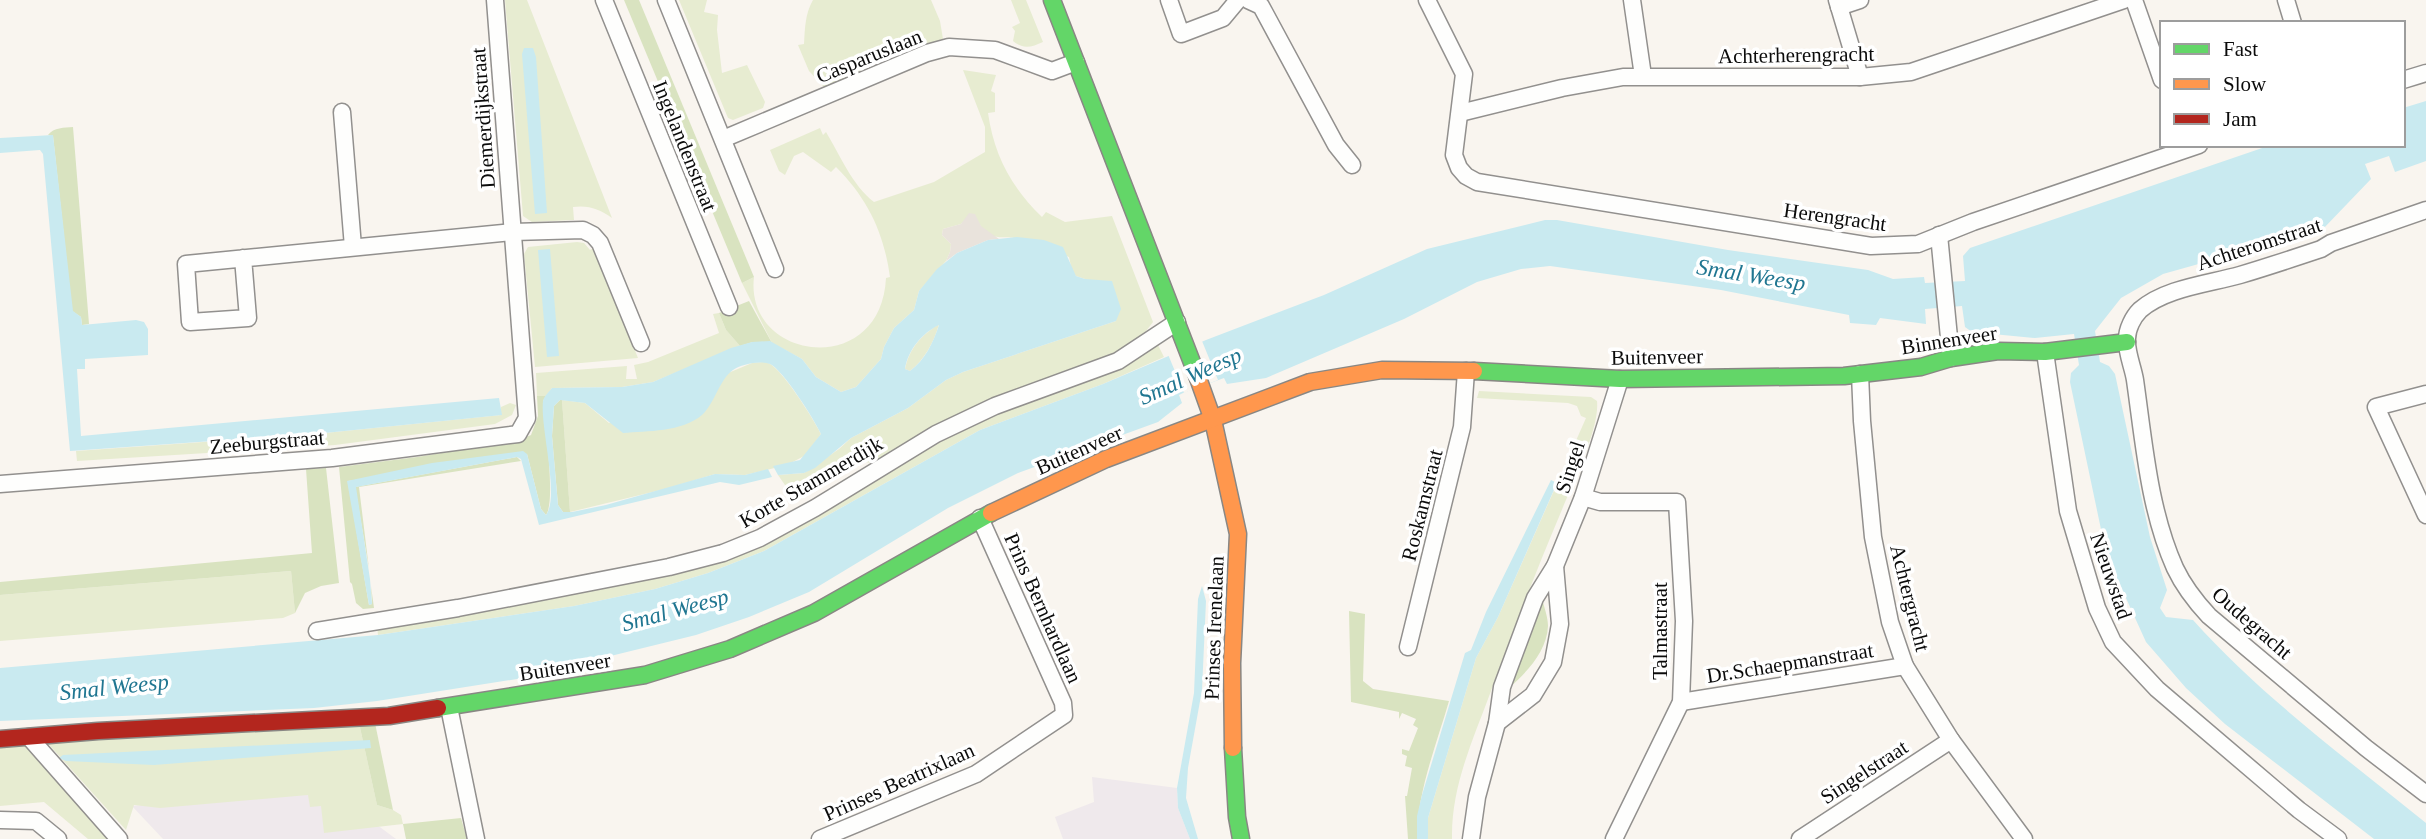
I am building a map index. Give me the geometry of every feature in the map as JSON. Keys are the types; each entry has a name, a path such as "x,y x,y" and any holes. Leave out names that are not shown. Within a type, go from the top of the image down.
{"street":[{"name":"Diemerdijkstraat","path":"495,0 527,418"},
{"name":"Ingelandenstraat","path":"604,0 729,307"},
{"path":"666,0 775,269"},
{"path":"1052,0 1213,419"},
{"path":"1169,0 1181,34 1223,18 1238,0"},
{"path":"1248,0 1261,6 1336,145 1352,165"},
{"path":"1427,0 1464,74 1460,113"},
{"path":"1632,0 1643,76"},
{"path":"1860,0 1838,3 1860,77"},
{"name":"Achterherengracht","path":"1460,113 1562,88 1623,77 1860,77 1911,72 2124,0"},
{"path":"2134,0 2160,74"},
{"path":"2286,0 2292,21"},
{"name":"Casparuslaan","path":"723,139 927,53 949,47 995,50 1052,71 1076,62"},
{"path":"2405,79 2426,73"},
{"path":"342,112 353,247"},
{"name":"Herengracht","path":"1460,113 1454,155 1459,168 1477,182 1871,246 1918,244 2190,147"},
{"name":"Achteromstraat","path":"2127,342 2128,330 2137,313 2149,303 2322,249 2332,243 2426,210"},
{"path":"243,258 248,318 190,322 186,264 243,258 353,247 513,232 583,230 593,235 600,243 640,344"},
{"path":"1940,235 1951,358"},
{"name":"Korte Stammerdijk","path":"317,631 471,606 669,567 723,553 760,538 804,514 936,434 995,406 1118,360 1177,322"},
{"name":"Binnenveer","path":"1860,374 1921,367 1951,358 1998,351 2045,352 2127,342"},
{"name":"Oudegracht","path":"2127,342 2159,523 2175,567 2190,595 2219,625 2366,748 2426,794"},
{"name":"Nieuwstad","path":"2045,352 2067,511 2097,608 2113,642 2157,689 2299,810 2338,839"},
{"name":"Buitenveer","path":"0,739 97,731 388,716 645,675 730,649 814,613 980,518 1106,459 1310,382 1382,369 1620,379 1860,374"},
{"name":"Roskamstraat","path":"1408,647 1462,427 1466,371"},
{"name":"Achtergracht","path":"1860,374 1873,537 1890,622 1905,666 1951,740 2024,839"},
{"name":"Singel","path":"1471,839 1478,797 1497,723 1502,687 1535,598 1555,566 1583,497 1620,379"},
{"path":"2426,394 2376,407 2426,514"},
{"name":"Zeeburgstraat","path":"0,484 332,458 496,438 518,434 527,418"},
{"name":"Prinses Irenelaan","path":"1213,419 1238,534 1232,663 1233,752 1241,839"},
{"name":"Talmastraat","path":"1583,497 1600,502 1677,502 1684,621 1681,702 1614,839"},
{"name":"Prins Bernhardlaan","path":"980,518 1063,702 1064,715"},
{"name":"Singel","path":"1497,723 1533,695 1553,662 1560,624 1555,566"},
{"name":"Dr.Schaepmanstraat","path":"1681,702 1905,666"},
{"path":"449,707 476,839"},
{"name":"Prinses Beatrixlaan","path":"820,839 976,775 1064,715"},
{"path":"29,737 119,839"},
{"name":"Singelstraat","path":"1800,839 1951,740"},
{"path":"0,820 36,821 58,839"}],"shaded area":[{"path":"969,213 975,214 981,226 999,239 988,240 957,253 946,261 951,244 942,235 943,229 961,224"},
{"path":"1092,777 1177,788 1178,808 1190,839 1063,839 1055,817 1094,802"},
{"path":"326,787 396,839 163,839 132,806"}],"green space":[{"path":"505,0 527,0 612,218 589,207 573,207 574,220 532,222 523,216"},
{"path":"624,0 639,0 754,277 742,283"},
{"path":"679,0 707,0 704,12 718,15 722,73 747,65 765,102 763,108 733,120 728,118"},
{"path":"813,0 931,0 940,21 943,39 891,58 885,52 875,51 866,58 867,68 824,87 809,71 798,45 804,44 807,16"},
{"path":"1011,0 1026,0 1043,42 1028,47 1013,41 1015,31 1012,27 1020,23"},
{"path":"963,70 996,75 991,91 995,93 995,112 988,113 995,143 1013,182 1042,217 1046,212 1065,222 1112,216 1153,322 1143,335 1108,359 877,464 860,461 816,484 787,488 778,475 804,473 851,438 908,408 946,380 1116,321 1085,279 1076,276 1072,271 1069,257 1026,241 992,236 976,220 966,219 961,224 943,229 942,235 951,244 946,261 919,291 914,310 894,328 881,359 856,387 841,392 816,377 802,359 772,343 742,283 754,277 757,305 770,327 790,341 814,347 839,345 862,333 878,311 886,278 890,277 884,246 873,218 866,204 836,167 831,172 803,152 794,156 785,175 779,171 770,150 820,128 823,135 826,132 853,178 874,202 934,182 985,152 985,127"},
{"path":"73,127 89,324 82,325 81,317 72,311 53,136 48,135 56,129"},
{"path":"584,243 590,250 594,248 638,358 535,367 524,254 528,247"},
{"path":"749,301 772,343 753,342 740,346 726,330 719,313"},
{"path":"719,313 726,330 740,346 653,382 622,387 552,388 546,396 537,396 536,373 627,366 626,379 637,379 634,365 648,362 719,333 713,314"},
{"path":"939,324 932,344 924,356 910,371 905,369 917,343"},
{"path":"1157,343 1164,357 1103,384 980,430 764,551 708,573 655,589 574,606 378,635 377,626 691,567 968,424"},
{"path":"766,362 774,367 818,427 821,434 806,455 787,465 745,475 715,474 570,512 562,400 585,403 609,423 752,363"},
{"path":"1479,391 1591,397 1597,401 1597,412 1584,457 1470,745 1455,800 1452,839 1428,839 1428,818 1476,658 1498,617 1586,418 1581,416 1577,406 1568,403 1477,398"},
{"path":"537,396 546,396 543,401 550,495 546,515 541,509 527,454 348,481 369,605 372,604 371,586 374,608 363,609 356,603 350,582 339,467 517,441 531,435 538,416"},
{"path":"560,400 570,512 563,512 558,505 552,436 554,406"},
{"path":"510,403 516,405 512,415 495,424 335,445 77,461 76,451 315,434 501,415 501,407"},
{"path":"517,457 521,461 359,487 369,569 355,487"},
{"path":"326,468 339,583 321,586 305,593 295,613 291,571 0,595 0,582 312,553 306,469"},
{"path":"291,571 295,613 283,618 0,641 0,595"},
{"path":"1542,598 1548,626 1544,644 1529,668 1510,687"},
{"path":"1349,611 1365,614 1363,681 1373,689 1449,701 1420,804 1417,839 1408,839 1405,796 1412,768 1405,766 1407,756 1402,754 1402,749 1409,751 1418,728 1413,725 1416,719 1402,713 1399,719 1399,712 1351,702"},
{"path":"359,723 377,805 401,815 403,824 324,833 321,806 310,807 308,795 160,808 134,805 126,830 42,737"},
{"path":"359,723 375,723 393,810 377,805"},
{"path":"19,738 109,839 88,839 44,802 0,806 0,739"},
{"path":"461,818 467,839 406,839 403,824"}],"water":[{"path":"524,48 533,48 536,57 547,213 535,214 522,54"},
{"name":"Smal Weesp","path":"2426,101 2426,161 2395,172 2389,156 2365,164 2371,179 2323,229 2163,274 2121,298 2095,331 2100,362 2109,366 2115,374 2150,537 2167,590 2160,608 2166,617 2193,620 2276,701 2426,823 2426,839 2374,839 2225,724 2186,688 2146,642 2116,576 2102,534 2070,382 2071,373 2079,365 2074,334 2035,338 1972,332 1965,327 1962,306 1925,309 1926,324 1880,318 1876,325 1850,323 1849,315 1721,290 1550,266 1521,269 1477,282 1404,319 1266,378 1227,384 1224,378 1183,393 1179,395 1182,403 1158,422 1018,473 948,508 809,592 696,635 517,679 377,701 314,708 0,721 0,668 378,635 574,606 655,589 708,573 764,551 980,430 1103,384 1206,340 1324,295 1427,249 1545,220 1557,220 1728,250 1868,270 1893,279 1924,277 1925,283 1965,281 1963,256 1970,248 2265,147 2405,147 2405,107"},
{"path":"53,135 73,311 81,317 82,325 136,320 144,322 148,329 148,355 85,359 85,369 77,369 81,436 499,398 502,415 315,434 70,451 43,154 40,150 0,153 0,138"},
{"path":"1017,237 1044,240 1063,247 1076,276 1112,281 1121,309 1116,321 946,380 908,408 851,438 815,468 804,473 778,475 773,466 800,460 821,434 790,385 770,364 751,363 733,370 702,415 685,425 664,430 623,433 585,403 560,400 554,406 552,436 558,505 563,512 606,505 715,474 745,475 768,469 772,477 739,485 720,482 539,525 521,459 517,457 356,487 370,579 372,604 369,605 347,481 432,463 523,451 527,454 541,509 546,515 551,493 543,401 552,388 622,387 653,382 731,348 752,342 770,341 802,359 816,377 841,392 856,387 881,359 894,328 914,310 919,291 937,269 957,253 988,240","holes":["939,325 920,362 910,371 905,369 909,355 917,343"]},
{"path":"550,249 559,356 547,357 538,250"},
{"path":"1551,480 1557,483 1498,617 1476,658 1428,818 1428,839 1417,839 1417,816 1422,795 1465,653 1471,650 1486,612"},
{"path":"1202,586 1206,601 1202,690 1188,768 1186,798 1198,839 1190,839 1178,808 1177,788 1194,693 1198,599"},
{"path":"370,740 371,748 154,765 66,761 59,758 63,755"}],"pier":[{"path":"1205,337 1202,341 1218,380 1184,393 1167,352"}],"traffic: fast":[{"path":"1052,0 1198,378"},
{"path":"1474,371 1620,379 1844,376 1921,367 1951,358 1998,351 2045,352 2127,342"},
{"path":"438,708 645,675 730,649 814,613 991,513"},
{"path":"1233,748 1241,839"}],"traffic: slow":[{"path":"991,513 1106,459 1310,382 1382,370 1474,371"},
{"path":"1198,378 1213,420 1238,534 1232,663 1233,748"}],"traffic: jam":[{"path":"0,739 98,731 389,716 438,708"}]}
